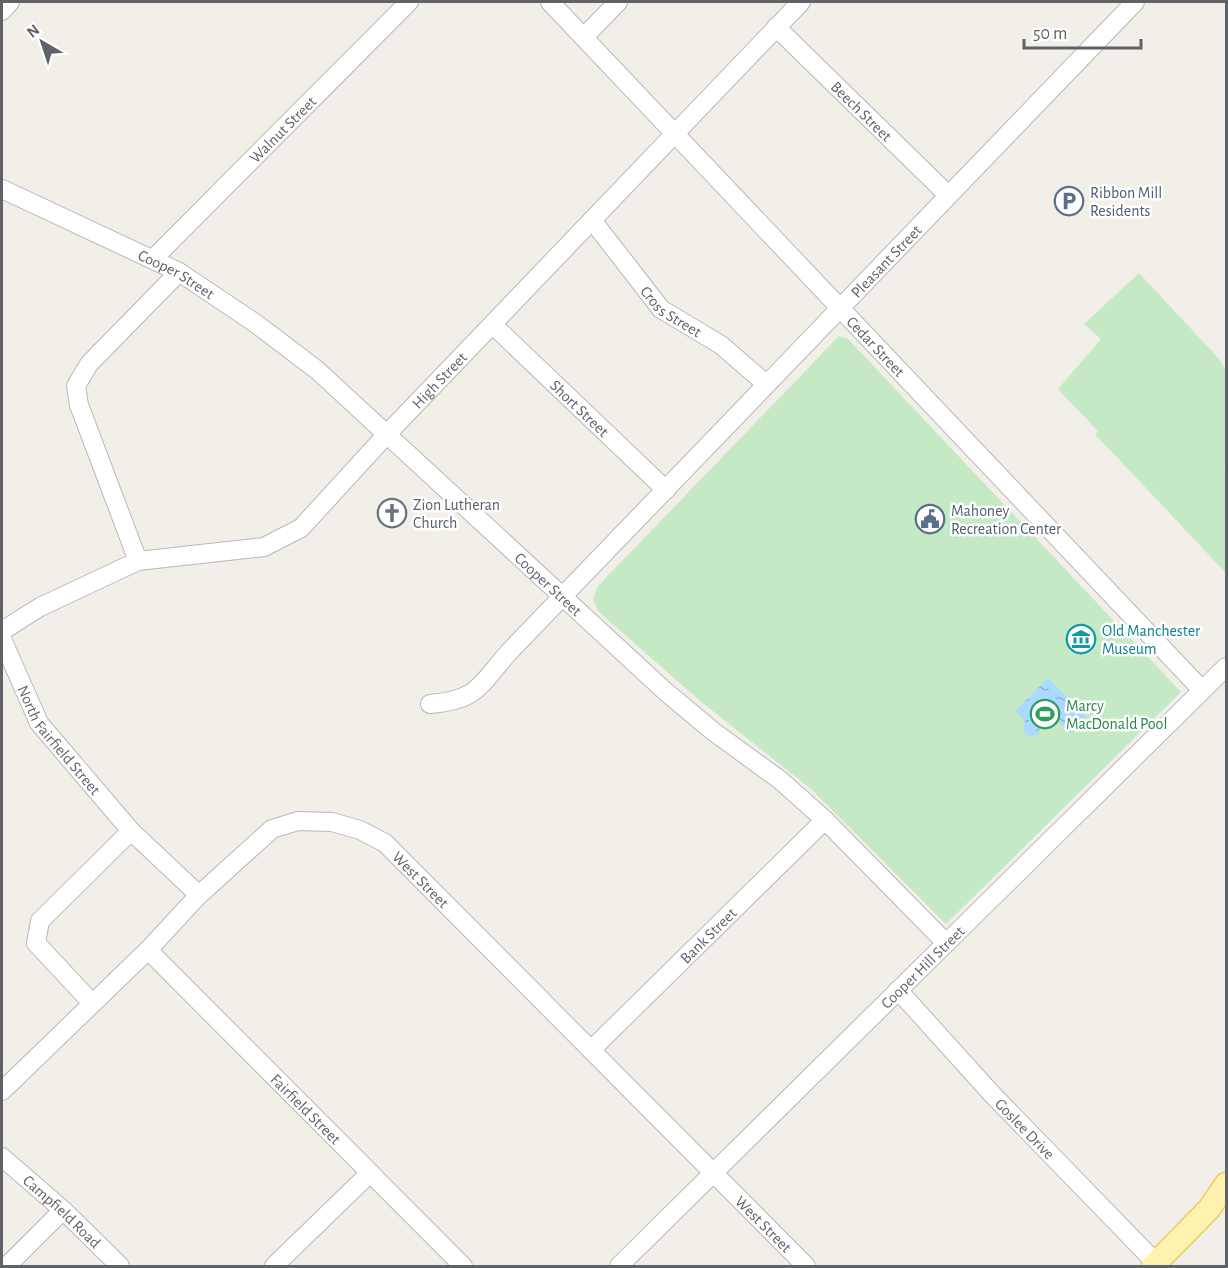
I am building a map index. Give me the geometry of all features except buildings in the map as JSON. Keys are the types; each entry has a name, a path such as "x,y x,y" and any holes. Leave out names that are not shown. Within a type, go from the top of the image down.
{"main road":[{"path":"1155,1265 1209,1209 1227,1184"}],"street":[{"path":"2,11 10,2"},
{"name":"Walnut Street","path":"154,258 410,2"},
{"name":"Cedar Street","path":"550,2 1202,690"},
{"path":"584,37 618,2"},
{"name":"High Street","path":"2,631 40,607 138,561 264,547 301,528 801,2"},
{"name":"Pleasant Street","path":"430,704 452,702 472,694 766,384 1135,2"},
{"name":"Beech Street","path":"776,27 948,195"},
{"name":"Cooper Street","path":"2,189 154,258 179,272 255,322 317,370 674,699 714,732 780,780 825,820 946,943"},
{"name":"Cross Street","path":"592,220 661,309 721,345 766,384"},
{"path":"138,561 79,405 76,386 89,364 179,272"},
{"name":"Short Street","path":"493,325 666,490"},
{"name":"North Fairfield Street","path":"2,639 39,723 131,831 200,895"},
{"name":"Cooper Hill Street","path":"619,1266 1227,667"},
{"name":"Bank Street","path":"591,1050 825,820"},
{"name":"West Street","path":"2,1091 91,1002 148,950 200,895 272,829 298,821 332,822 360,830 385,843 806,1266"},
{"path":"91,1002 36,943 40,921 131,831"},
{"name":"Fairfield Street","path":"148,950 463,1266"},
{"name":"Goslee Drive","path":"898,990 991,1093 1155,1265"},
{"name":"Campfield Road","path":"2,1157 63,1210 120,1266"},
{"path":"274,1266 370,1173"},
{"path":"7,1266 63,1210"}],"green space":[{"path":"1139,273 1220,360 1226,371 1226,463 1224,466 1226,469 1226,573 1095,434 1098,431 1058,389 1101,339 1084,324"},
{"path":"839,336 848,339 1181,692 946,924 811,789 699,700 599,612 593,599 598,586"}],"water":[{"path":"1048,678 1086,716 1070,733 1051,714 1040,724 1039,734 1030,737 1023,731 1025,721 1015,711"}],"place":[{"name":"Ribbon Mill Residents","path":"1069,201"},
{"name":"Zion Lutheran Church","path":"392,513"},
{"name":"Mahoney Recreation Center","path":"930,519"},
{"name":"Old Manchester Museum","path":"1081,639"},
{"name":"Marcy MacDonald Pool","path":"1045,714"}]}
